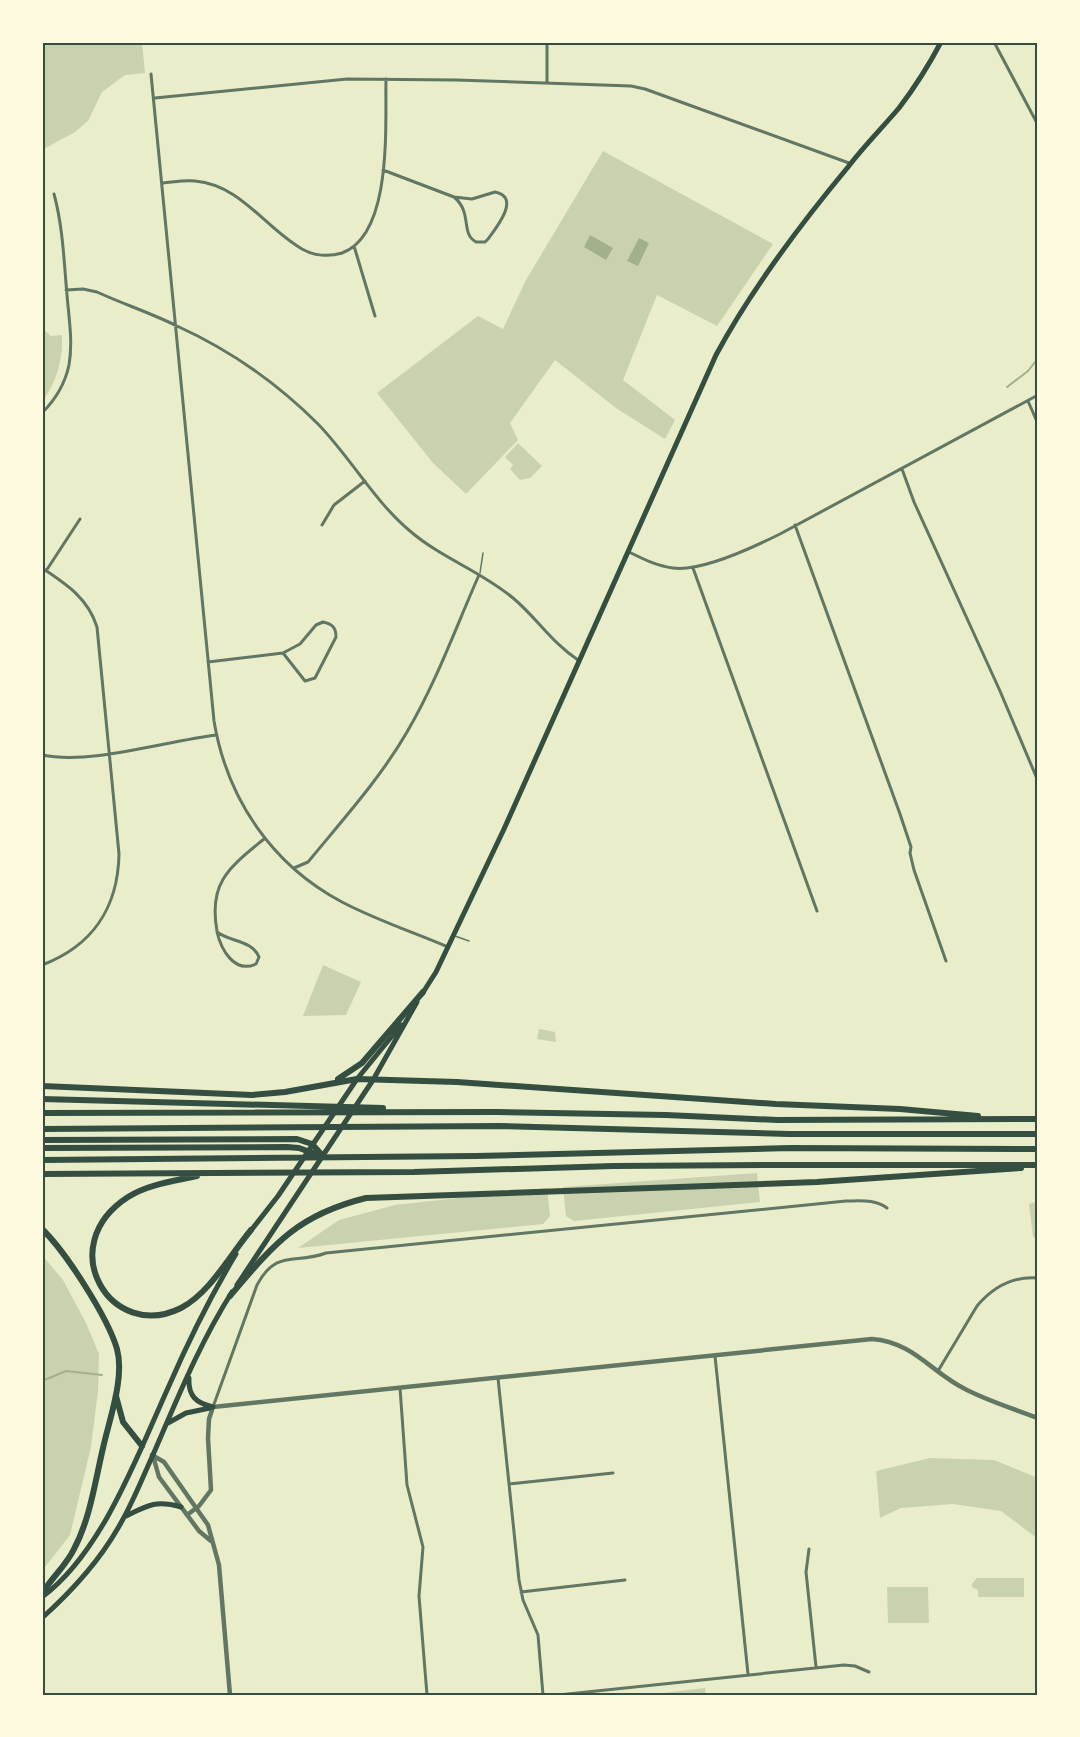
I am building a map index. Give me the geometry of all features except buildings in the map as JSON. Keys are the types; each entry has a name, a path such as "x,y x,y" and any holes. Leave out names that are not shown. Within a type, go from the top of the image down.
{"highway":[{"path":"332,1082 362,1063 423,992"},
{"path":"42,1086 243,1095 285,1092 357,1079 458,1082 561,1087 753,1102 900,1109 1017,1119"},
{"path":"42,1099 666,1115 777,1120 1038,1119"},
{"path":"42,1113 498,1112"},
{"path":"42,1129 500,1126 789,1134 1038,1134"},
{"path":"42,1140 297,1139 312,1144 322,1155"},
{"path":"42,1148 291,1147 322,1155"},
{"path":"42,1160 476,1156 790,1148 1038,1149"},
{"path":"42,1174 414,1172 638,1166 1038,1166"},
{"path":"230,1296 278,1241 300,1224 325,1211 366,1198 817,1182 1038,1166"},
{"path":"209,1173 140,1191 129,1196 109,1212 97,1228 92,1245 93,1266 102,1288 121,1306 133,1312 154,1315 174,1310 193,1300 206,1288 251,1230"},
{"path":"42,1229 79,1278 107,1325 117,1349 118,1359 115,1395 82,1533 67,1562 42,1595"},
{"path":"115,1395 123,1422 142,1446"}],"main road":[{"path":"42,1618 77,1585 92,1567 124,1517 207,1334 294,1196 392,1050 407,1018 448,947 580,662 729,331 794,235 850,164 900,107 941,42"},
{"path":"42,1595 74,1565 90,1544 118,1496 195,1327 251,1230 278,1196 357,1079 407,1018"},
{"path":"191,1370 190,1394 201,1404 213,1407"},
{"path":"167,1424 186,1413 213,1407"},
{"path":"142,1446 152,1455"},
{"path":"124,1517 155,1503 167,1503 181,1507"}],"street":[{"path":"547,42 547,82"},
{"path":"994,42 1038,125"},
{"path":"151,74 208,662 221,755 244,809 264,839 309,882 343,902 448,947"},
{"path":"154,98 347,79 615,84 645,89 850,164"},
{"path":"163,183 195,181 225,189 236,195 290,241 309,253 328,256 338,254 354,246 366,234 372,221 383,170 386,79"},
{"path":"383,170 454,197 472,199 495,192 507,198 507,208 488,239 479,243 469,237 464,208 454,197"},
{"path":"42,414 58,392 68,368 71,341 60,222 54,194"},
{"path":"354,246 375,316"},
{"path":"66,290 97,292 176,325 234,356 286,394 320,426 396,519 424,543 511,596 532,614 558,645 580,662"},
{"path":"629,552 659,566 678,569 693,568 766,541 1038,395"},
{"path":"1028,401 1038,424"},
{"path":"902,469 914,502 996,682 1038,781"},
{"path":"322,525 334,505 365,481"},
{"path":"42,965 63,956 85,939 104,915 114,894 119,870 99,646 94,620 81,597 44,569 80,519"},
{"path":"795,525 900,814 911,847 914,870 946,961"},
{"path":"693,568 817,910"},
{"path":"293,868 308,862 314,856 369,787 406,733 427,694 479,575"},
{"path":"208,662 283,653 300,644 320,623 329,623 335,630 336,637 312,680 303,680 283,653"},
{"path":"42,755 63,758 109,754 217,735"},
{"path":"217,932 227,939 255,949 259,957 256,964 246,966 233,962 223,951 217,932 214,906 219,885 233,864 264,839"},
{"path":"188,1515 211,1490 209,1419 257,1285 267,1269 278,1261 326,1253 426,1242 846,1201 870,1201 881,1203 887,1208"},
{"path":"938,1372 976,1306 983,1298 1011,1281 1038,1278"},
{"path":"213,1407 872,1339 890,1341 905,1347 966,1390 1038,1418"},
{"path":"715,1356 748,1674"},
{"path":"498,1378 521,1592 537,1635 543,1695"},
{"path":"400,1388 407,1485 423,1547 419,1596 427,1695"},
{"path":"152,1455 164,1462 208,1525 219,1565 230,1695"},
{"path":"152,1455 159,1477 199,1531 211,1541"},
{"path":"508,1484 613,1473"},
{"path":"809,1549 806,1572 816,1667"},
{"path":"521,1592 625,1580"},
{"path":"558,1695 816,1667 855,1666 869,1672"}],"lane":[{"path":"479,575 483,553"},
{"path":"453,935 469,941"}],"shaded area":[{"path":"42,42 142,42 145,73 125,75 102,92 88,121 75,132 42,150"},
{"path":"603,151 773,244 717,326 657,295 623,380 675,420 665,439 616,408 555,360 510,423 518,440 466,494 433,463 377,393 478,316 503,329 526,280"},
{"path":"590,235 613,248 606,260 584,247"},
{"path":"639,238 649,243 638,266 627,261"},
{"path":"42,328 51,336 62,335 62,344 55,378 42,402"},
{"path":"518,443 542,466 530,478 520,480 510,469 513,465 505,457"},
{"path":"323,965 361,982 346,1015 303,1016"},
{"path":"539,1029 555,1032 556,1042 537,1039"},
{"path":"757,1173 760,1202 574,1221 566,1216 563,1187"},
{"path":"547,1188 550,1216 543,1224 298,1248 339,1220 395,1205"},
{"path":"1038,1201 1038,1238 1033,1237 1029,1204"},
{"path":"42,1255 63,1280 86,1323 99,1354 98,1391 91,1447 70,1535 42,1571"},
{"path":"930,1458 994,1460 1038,1478 1038,1539 1001,1511 953,1504 901,1508 880,1518 876,1471"},
{"path":"977,1578 1024,1578 1024,1597 978,1597 978,1590 972,1587"},
{"path":"887,1587 928,1587 929,1623 888,1623"},
{"path":"705,1688 706,1695 646,1695"}],"waterway":[{"path":"1007,387 1028,371 1035,362"},
{"path":"42,1381 66,1371 102,1375"}]}
